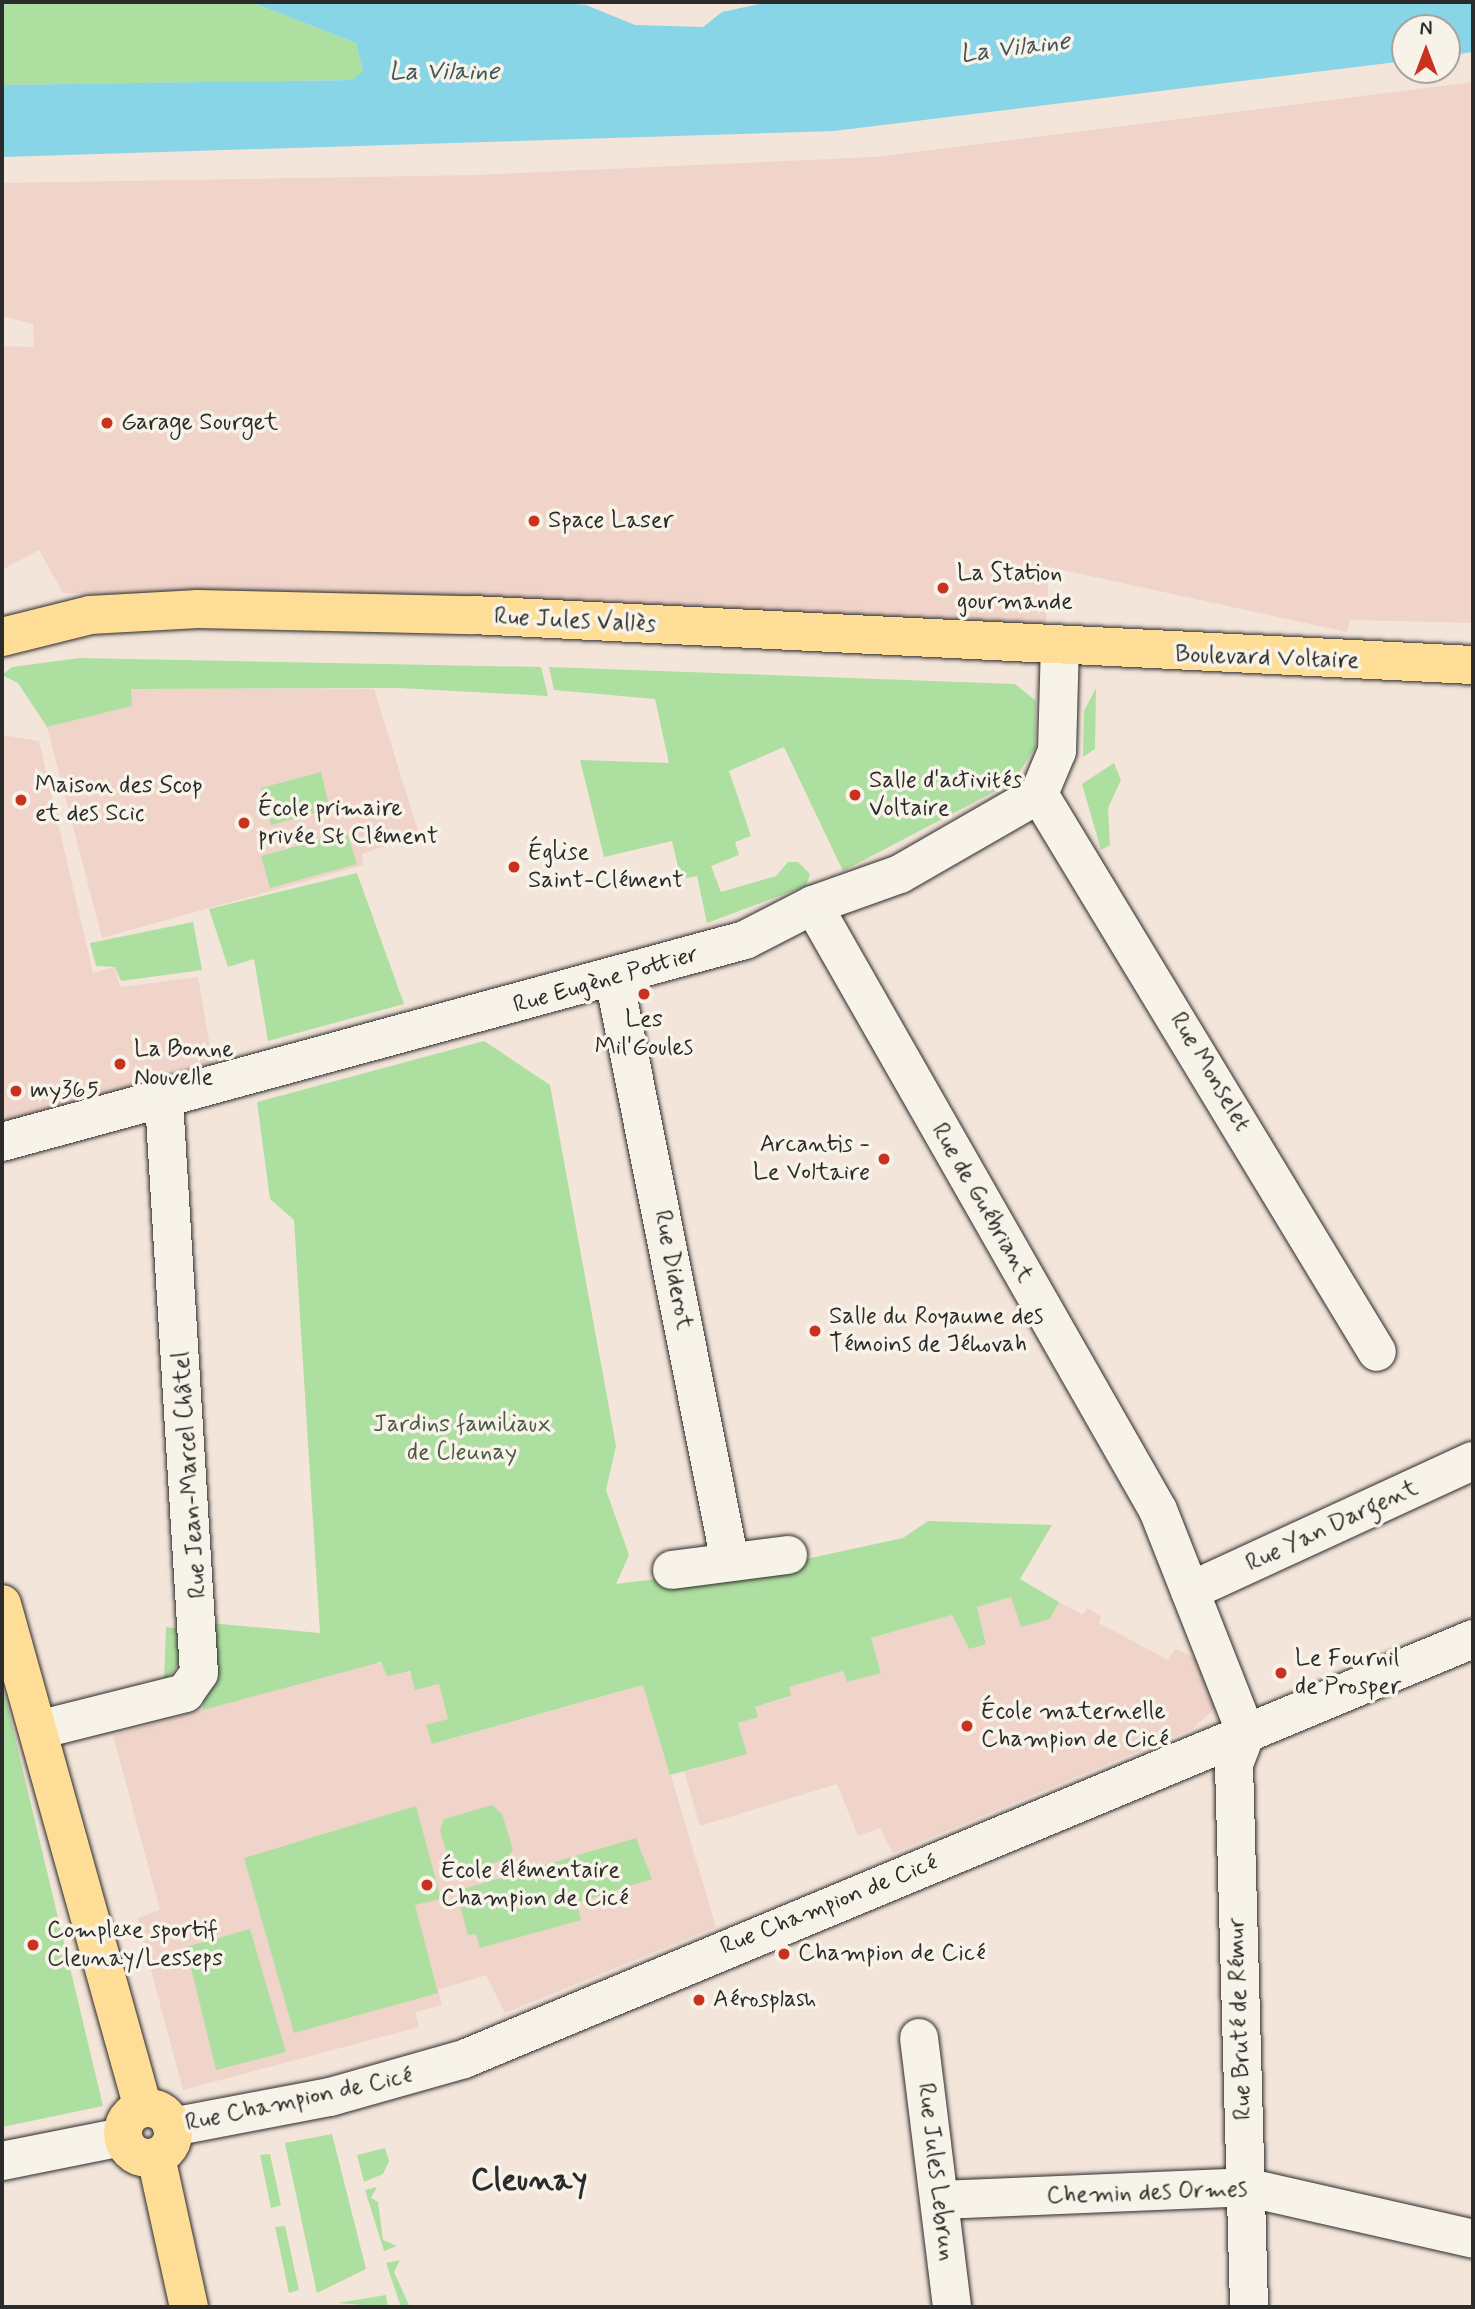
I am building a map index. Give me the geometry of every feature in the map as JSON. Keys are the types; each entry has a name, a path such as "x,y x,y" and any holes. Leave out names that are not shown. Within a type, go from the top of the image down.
{"main road":[{"name":"Rue Jules Vallès","path":"2,612 90,615 198,609 472,615 1060,646"},
{"name":"Rue Jules Vallès","path":"2,637 90,615"},
{"name":"Boulevard Voltaire","path":"1060,646 1473,665"},
{"path":"2,1604 149,2132 189,2307"}],"street":[{"path":"1039,794 1057,751 1060,646"},
{"name":"Rue Eugène Pottier","path":"2,1142 164,1101 745,940 813,905 900,874 1039,794"},
{"name":"Rue Monselet","path":"1039,794 1060,820 1377,1352"},
{"name":"Rue de Guébriant","path":"813,905 1158,1510 1246,1733"},
{"name":"Rue Diderot","path":"614,978 730,1562"},
{"name":"Rue Jean-Marcel Châtel","path":"38,1730 185,1693 199,1673 164,1101"},
{"name":"Rue Yan Dargent","path":"1190,1591 1473,1461"},
{"path":"672,1570 788,1555"},
{"name":"Rue Champion de Cicé","path":"2,2161 330,2097 464,2059 1473,1639"},
{"name":"Rue Bruté de Rémur","path":"1246,1733 1234,1765 1249,2307"},
{"name":"Rue Jules Lebrun","path":"919,2038 941,2200 952,2307"},
{"name":"Chemin des Ormes","path":"941,2200 1245,2187 1473,2239"}],"shaded area":[{"path":"1473,82 1473,623 1350,620 1347,632 1049,567 1046,625 63,593 39,550 2,570 2,346 34,347 33,324 2,316 2,183 477,175 875,157"},
{"name":"École primaire privée St Clément","path":"130,689 374,689 419,834 362,854 364,865 102,938 47,727 132,706"},
{"path":"2,735 39,741 93,973 115,967 120,987 198,977 217,1086 2,1142"},
{"name":"École maternelle Champion de Cicé","path":"1012,1597 1050,1619 1059,1602 1083,1615 1087,1608 1101,1616 1099,1623 1168,1660 1175,1649 1201,1660 1217,1692 1214,1709 1192,1729 893,1853 880,1828 858,1836 837,1784 700,1826 684,1771 696,1769 755,1707 791,1697 789,1687 843,1671 847,1682 881,1672 871,1638 952,1615 969,1648 986,1643 977,1607"},
{"name":"École élémentaire Champion de Cicé","path":"375,1662 439,1683 448,1719 433,1744 644,1685 716,1927 505,2013 486,1975 438,1990 442,2005 415,2012 419,2027 183,2090 137,1918 160,1910 113,1735"}],"green space":[{"path":"2,2 251,2 356,43 363,71 353,80 2,85"},
{"path":"80,658 541,667 548,696 399,688 131,689 132,706 47,727 18,683 2,675 12,667"},
{"path":"549,667 1015,684 1036,701 1035,748 1013,782 843,871 784,747 729,771 751,836 735,842 739,855 711,866 721,892 776,876 788,862 798,862 810,874 806,886 707,923 697,876 681,879 672,841 604,857 580,760 669,763 655,699 554,690"},
{"path":"1096,688 1095,749 1083,757 1084,711"},
{"path":"1114,763 1121,780 1108,808 1110,845 1101,850 1082,784"},
{"path":"321,772 330,809 271,825 261,788"},
{"path":"347,832 357,864 270,888 261,856"},
{"path":"357,873 404,1004 268,1041 254,959 228,967 209,909"},
{"path":"193,922 202,970 121,981 115,967 96,966 90,943"},
{"name":"Jardins familiaux de Cleunay","path":"484,1041 550,1085 616,1446 606,1490 629,1555 616,1584 792,1562 903,1538 928,1521 1052,1525 1020,1579 1059,1602 1050,1619 1021,1627 1011,1597 977,1607 986,1644 969,1649 952,1615 871,1638 881,1673 847,1682 843,1671 789,1687 791,1696 755,1707 758,1717 738,1723 747,1754 670,1775 643,1685 432,1744 426,1725 448,1719 439,1684 415,1690 410,1671 387,1676 381,1662 203,1710 210,1623 320,1633 294,1220 270,1199 257,1102"},
{"path":"166,1627 190,1630 190,1650 164,1682"},
{"name":"Complexe sportif Cleunay/Lesseps","path":"2,1683 103,2106 2,2127"},
{"path":"492,1805 502,1814 513,1849 507,1859 462,1872 451,1868 440,1831 444,1819"},
{"path":"416,1806 441,1899 415,1905 438,1993 294,2033 244,1858"},
{"path":"636,1838 652,1879 577,1903 581,1920 480,1948 476,1934 468,1935 458,1898 463,1889"},
{"path":"250,1929 286,2052 216,2070 186,1947"},
{"path":"332,2134 366,2269 317,2293 285,2143"},
{"path":"385,2148 389,2161 383,2174 364,2182 357,2155"},
{"path":"270,2154 281,2205 271,2208 260,2155"},
{"path":"377,2187 371,2198 378,2202 383,2240 397,2246 384,2251 365,2190"},
{"path":"285,2226 299,2290 289,2293 275,2227"},
{"path":"400,2260 394,2272 410,2307 401,2307 386,2263"},
{"path":"386,2295 388,2307 338,2303"}],"water":[{"name":"La Vilaine","path":"251,2 552,2 586,5 635,25 703,27 722,12 769,2 1473,2 1473,52 1461,54 1461,14 1391,14 1391,63 834,131 2,157 2,85 352,80 363,71 356,43"}],"place":[{"name":"Garage Sourget","path":"107,423"},
{"name":"Space Laser","path":"534,521"},
{"name":"La Station gourmande","path":"943,588"},
{"name":"Salle d'activités Voltaire","path":"855,795"},
{"name":"Maison des Scop et des Scic","path":"21,800"},
{"name":"École primaire privée St Clément","path":"244,823"},
{"name":"Église Saint-Clément","path":"514,867"},
{"name":"Les Mil'Goules","path":"644,994"},
{"name":"La Bonne Nouvelle","path":"120,1064"},
{"name":"my365","path":"16,1091"},
{"name":"Arcantis - Le Voltaire","path":"884,1159"},
{"name":"Salle du Royaume des Témoins de Jéhovah","path":"815,1331"},
{"name":"Le Fournil de Prosper","path":"1281,1673"},
{"name":"École maternelle Champion de Cicé","path":"967,1726"},
{"name":"École élémentaire Champion de Cicé","path":"427,1885"},
{"name":"Complexe sportif Cleunay/Lesseps","path":"33,1945"},
{"name":"Champion de Cicé","path":"784,1954"},
{"name":"Aérosplash","path":"699,2000"}],"district":[{"name":"Cleunay","path":"529,2180"}]}
